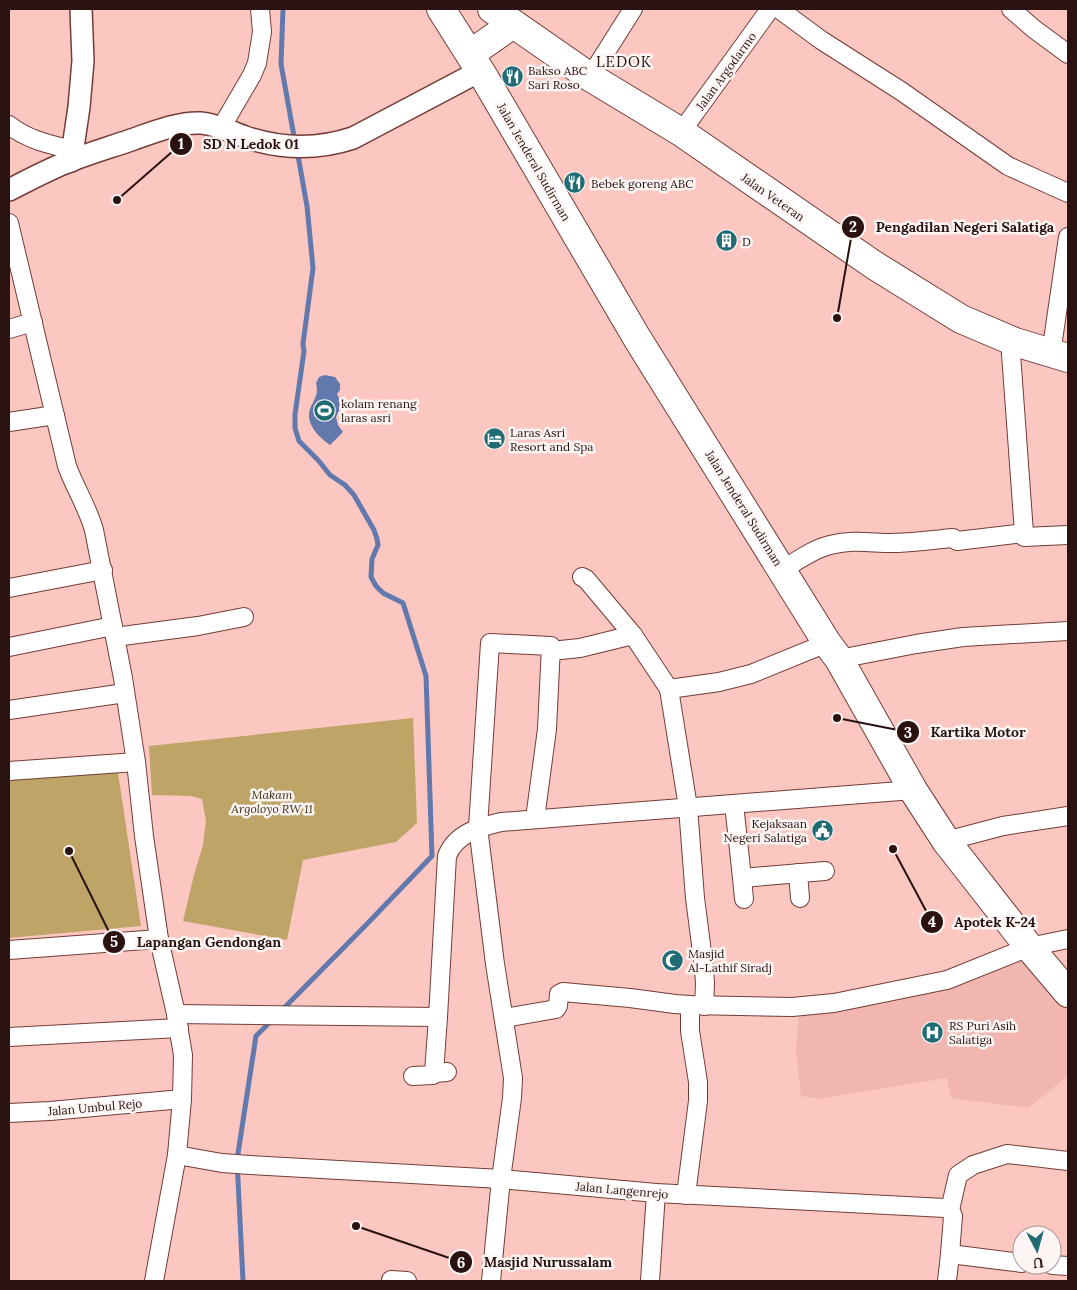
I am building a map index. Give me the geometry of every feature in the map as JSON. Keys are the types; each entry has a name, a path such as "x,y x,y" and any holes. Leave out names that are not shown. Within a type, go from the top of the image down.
{"main road":[{"name":"Jalan Jenderal Sudirman","path":"441,9 638,338 833,651 913,790 946,841 1029,947 1068,993"},
{"path":"475,63 502,16"},
{"name":"Jalan Veteran","path":"502,16 590,77 681,132 874,265 961,319 1010,340 1060,356"}],"street":[{"path":"71,155 79,107 83,61 81,9"},
{"path":"222,128 257,63 262,32 260,9"},
{"path":"590,77 633,9"},
{"name":"Jalan Argodarmo","path":"681,132 770,9"},
{"path":"779,9 821,40 900,91 1008,166 1068,193"},
{"path":"1011,9 1068,54"},
{"path":"9,190 71,155 175,126 203,123 254,140 288,146 310,147 337,143 353,138 475,63"},
{"path":"9,125 22,134 71,155"},
{"path":"9,223 67,466 91,518 102,570 136,762 144,836 159,939 183,1055 182,1099 177,1154 154,1281"},
{"path":"1060,356 1068,237"},
{"path":"9,329 33,322"},
{"path":"1010,340 1024,537 1068,535"},
{"path":"9,422 55,415"},
{"path":"782,570 831,544 863,541 901,543 953,538 957,541 1024,534"},
{"path":"9,588 102,570"},
{"path":"582,577 586,579 633,634 669,689 688,807 696,890 695,898 705,984 690,1031 698,1082 698,1101 686,1195"},
{"path":"9,647 114,631 198,626 244,616"},
{"path":"669,689 719,682 833,651 916,644 964,637 1068,631"},
{"path":"550,651 580,648 633,634"},
{"path":"490,1281 513,1078 495,964 478,827 490,643 551,646 547,729 535,819"},
{"path":"9,710 125,693"},
{"path":"9,772 136,762"},
{"path":"413,1076 430,1076 441,1072 438,1017 447,856 458,841 478,827 501,822 535,819 913,790"},
{"path":"734,804 744,899"},
{"path":"946,841 1003,826 1068,816"},
{"path":"742,878 825,871"},
{"path":"798,873 800,898"},
{"path":"9,950 159,939"},
{"path":"504,1018 556,1009 559,994 563,992 697,1006 792,1007 834,1003 947,980 1029,947 1068,939"},
{"path":"9,1037 177,1021 256,1016 438,1017"},
{"name":"Jalan Umbul Rejo","path":"9,1113 182,1099"},
{"name":"Jalan Langenrejo","path":"177,1154 222,1163 501,1179 686,1195 945,1208 950,1210"},
{"path":"947,1281 954,1222 950,1210 958,1175 973,1165 1007,1154 1068,1161"},
{"path":"650,1281 656,1193"},
{"path":"950,1254 1012,1262"}],"shaded area":[{"name":"RS Puri Asih Salatiga","path":"1028,952 1068,1001 1068,1076 1028,1108 951,1098 947,1078 819,1099 801,1096 796,1050 799,1013 835,1012 938,987"}],"green space":[{"name":"Makam Argoloyo RW 11","path":"413,718 417,823 396,842 303,860 287,940 183,921 203,845 206,821 202,799 191,796 152,795 149,746"},
{"path":"117,766 141,926 9,938 9,776"}],"water":[{"name":"kolam renang laras asri","path":"325,375 335,377 340,384 340,390 337,394 341,406 336,417 338,425 343,432 330,445 314,430 309,420 310,409 316,394 316,383 319,377"}],"waterway":[{"path":"283,9 281,64 295,142"},
{"path":"281,1011 432,856 426,676 403,603 383,593 371,577 372,559 378,545 377,539 374,530 354,495 345,485 330,475 299,441 295,428 295,414 313,268 307,206 297,150"},
{"path":"243,1281 237,1160 256,1036 273,1019"}],"place":[{"name":"Bakso ABC Sari Roso","path":"512,77"},
{"name":"Bebek goreng ABC","path":"575,183"},
{"name":"SD N Ledok 01","path":"117,200"},
{"name":"D","path":"726,241"},
{"name":"Pengadilan Negeri Salatiga","path":"837,318"},
{"name":"kolam renang laras asri","path":"325,410"},
{"name":"Laras Asri Resort and Spa","path":"494,439"},
{"name":"Kartika Motor","path":"837,718"},
{"name":"Kejaksaan Negeri Salatiga","path":"823,830"},
{"name":"Apotek K-24","path":"893,849"},
{"name":"Lapangan Gendongan","path":"69,851"},
{"name":"Masjid Al-Lathif Siradj","path":"672,960"},
{"name":"RS Puri Asih Salatiga","path":"933,1032"},
{"name":"Masjid Nurussalam","path":"356,1226"}],"district":[{"name":"LEDOK","path":"624,61"}]}
